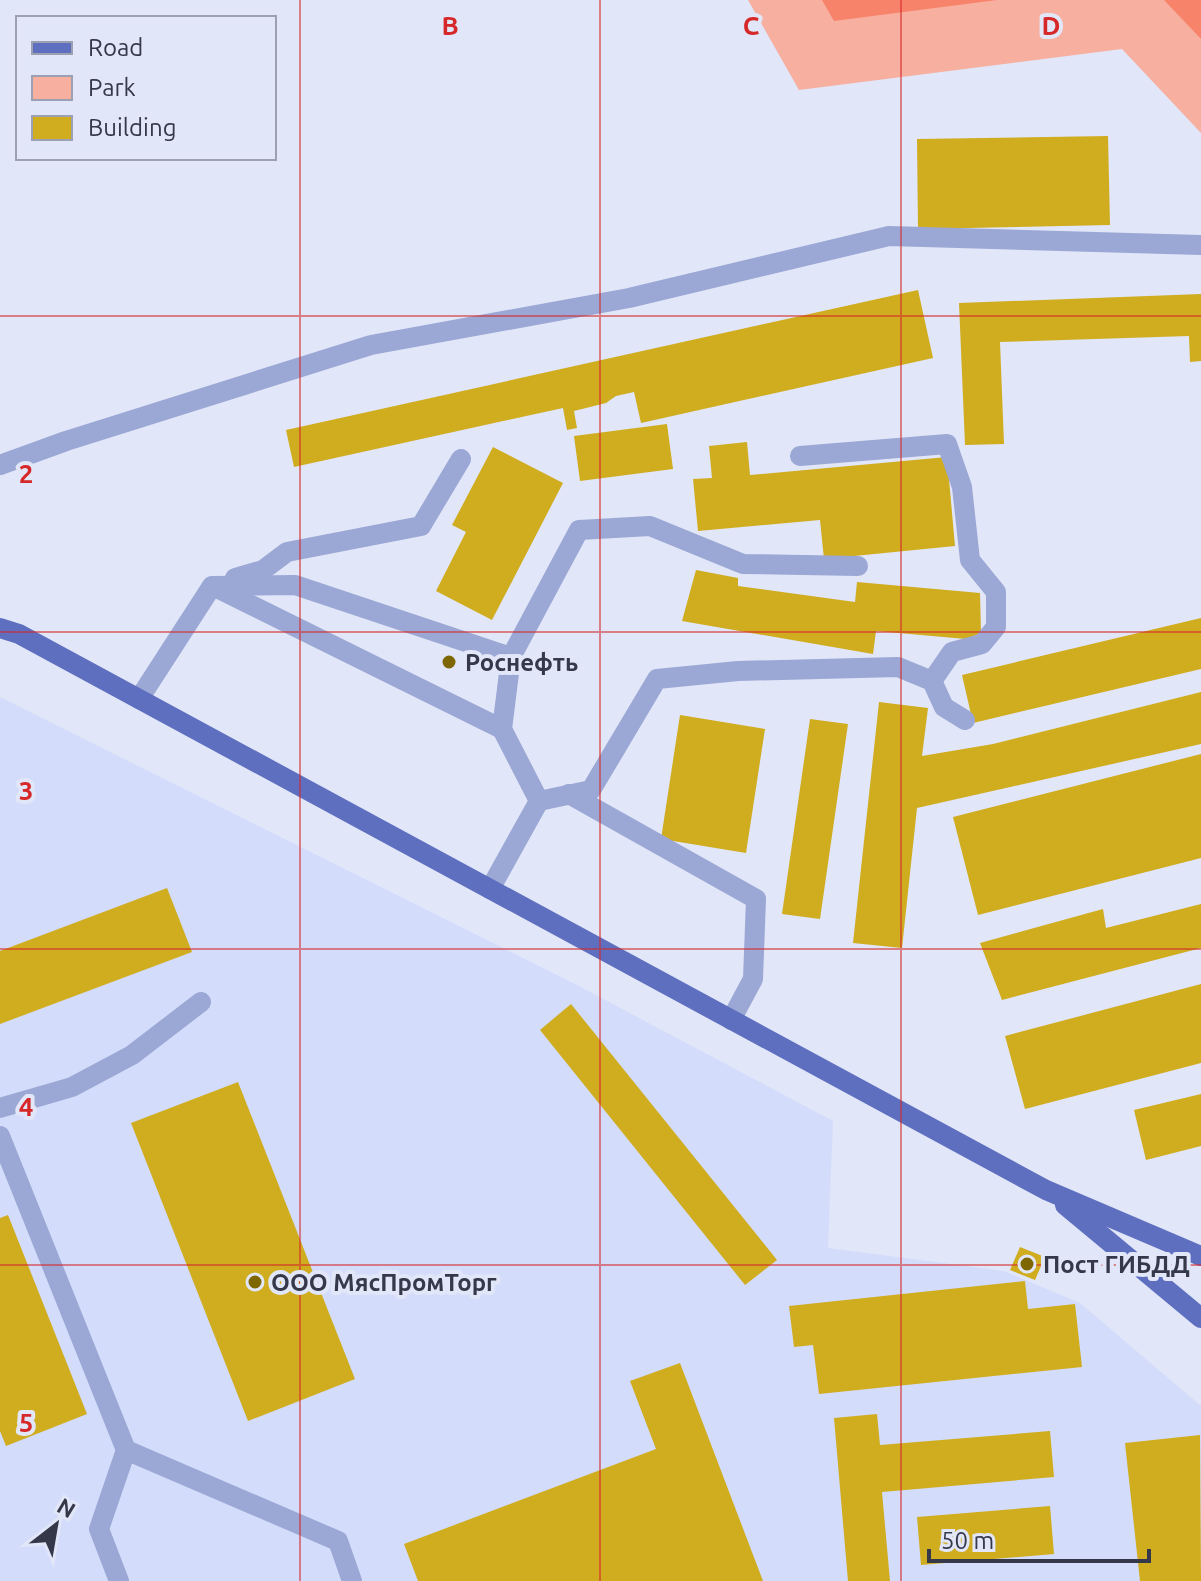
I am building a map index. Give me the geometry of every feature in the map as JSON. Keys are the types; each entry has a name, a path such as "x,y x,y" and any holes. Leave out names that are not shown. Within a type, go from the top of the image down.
{"main road":[{"path":"0,628 19,634 1046,1190 1201,1256"},
{"path":"1046,1190 1201,1318"}],"street":[{"path":"0,465 66,441 371,345 629,298 889,236 1201,245"},
{"path":"800,456 947,444 962,487 970,560 996,592 996,627 982,644 952,652 932,681"},
{"path":"139,699 212,586 263,570 287,552 421,526 461,459"},
{"path":"539,801 502,729 511,657 579,530 650,526 743,564 858,566"},
{"path":"212,586 295,585 511,657"},
{"path":"212,586 502,729"},
{"path":"490,889 539,801 591,790 657,679 738,671 898,667 932,681 944,707 965,720"},
{"path":"569,794 756,899 753,979 731,1020"},
{"path":"0,1108 84,1080 132,1055 201,1002"},
{"path":"0,1136 126,1450 99,1529 119,1581"},
{"path":"126,1450 338,1541 352,1581"}],"shaded area":[{"path":"822,0 997,0 834,21"},
{"path":"1164,0 1201,0 1201,39"},
{"path":"0,697 575,984 833,1121 828,1248 1004,1271 1080,1303 1201,1406 1201,1581 0,1581"}],"green space":[{"path":"748,0 1201,0 1201,133 1122,49 799,90"}],"building":[{"path":"1108,136 1110,225 918,229 917,139"},
{"path":"918,290 933,358 641,423 634,392 574,411 577,428 567,430 563,408 294,467 286,430"},
{"path":"1201,294 1201,361 1190,362 1189,336 1000,342 1004,444 965,445 959,303"},
{"path":"667,424 673,469 580,481 574,436"},
{"path":"747,442 750,475 947,457 955,546 824,559 820,520 698,531 693,479 712,478 709,446"},
{"path":"493,447 563,483 492,620 436,591 466,532 452,525"},
{"path":"696,570 738,578 738,586 855,602 857,582 980,593 981,633 966,639 876,631 873,654 682,621"},
{"path":"1201,618 1201,669 973,723 962,675"},
{"path":"1201,692 1201,744 917,808 902,948 853,943 879,702 928,708 922,756 993,744"},
{"path":"680,715 765,729 746,853 661,839"},
{"path":"810,719 848,724 820,919 782,914"},
{"path":"1201,754 1201,858 978,915 953,817"},
{"path":"167,888 192,952 0,1024 0,951"},
{"path":"1201,904 1201,948 1002,1000 980,943 1103,909 1106,928"},
{"path":"1201,984 1201,1063 1025,1109 1005,1036"},
{"path":"571,1004 777,1260 745,1285 540,1030"},
{"path":"238,1082 355,1379 248,1421 131,1123"},
{"path":"1201,1094 1201,1146 1146,1160 1134,1110"},
{"path":"8,1215 87,1414 6,1446 0,1431 0,1218"},
{"path":"1020,1247 1045,1257 1035,1280 1010,1270"},
{"path":"1025,1281 1028,1309 1075,1304 1082,1367 819,1394 813,1345 794,1347 789,1306"},
{"path":"680,1363 763,1581 418,1581 404,1544 656,1449 630,1381"},
{"path":"877,1414 880,1445 1050,1431 1054,1477 882,1492 890,1581 848,1581 834,1418"},
{"path":"1200,1435 1201,1581 1140,1581 1125,1443"},
{"path":"1050,1506 1054,1554 921,1565 917,1517"}],"place":[{"name":"Роснефть","path":"449,662"},
{"name":"Пост ГИБДД","path":"1027,1264"},
{"name":"ООО МясПромТорг","path":"255,1282"}]}
